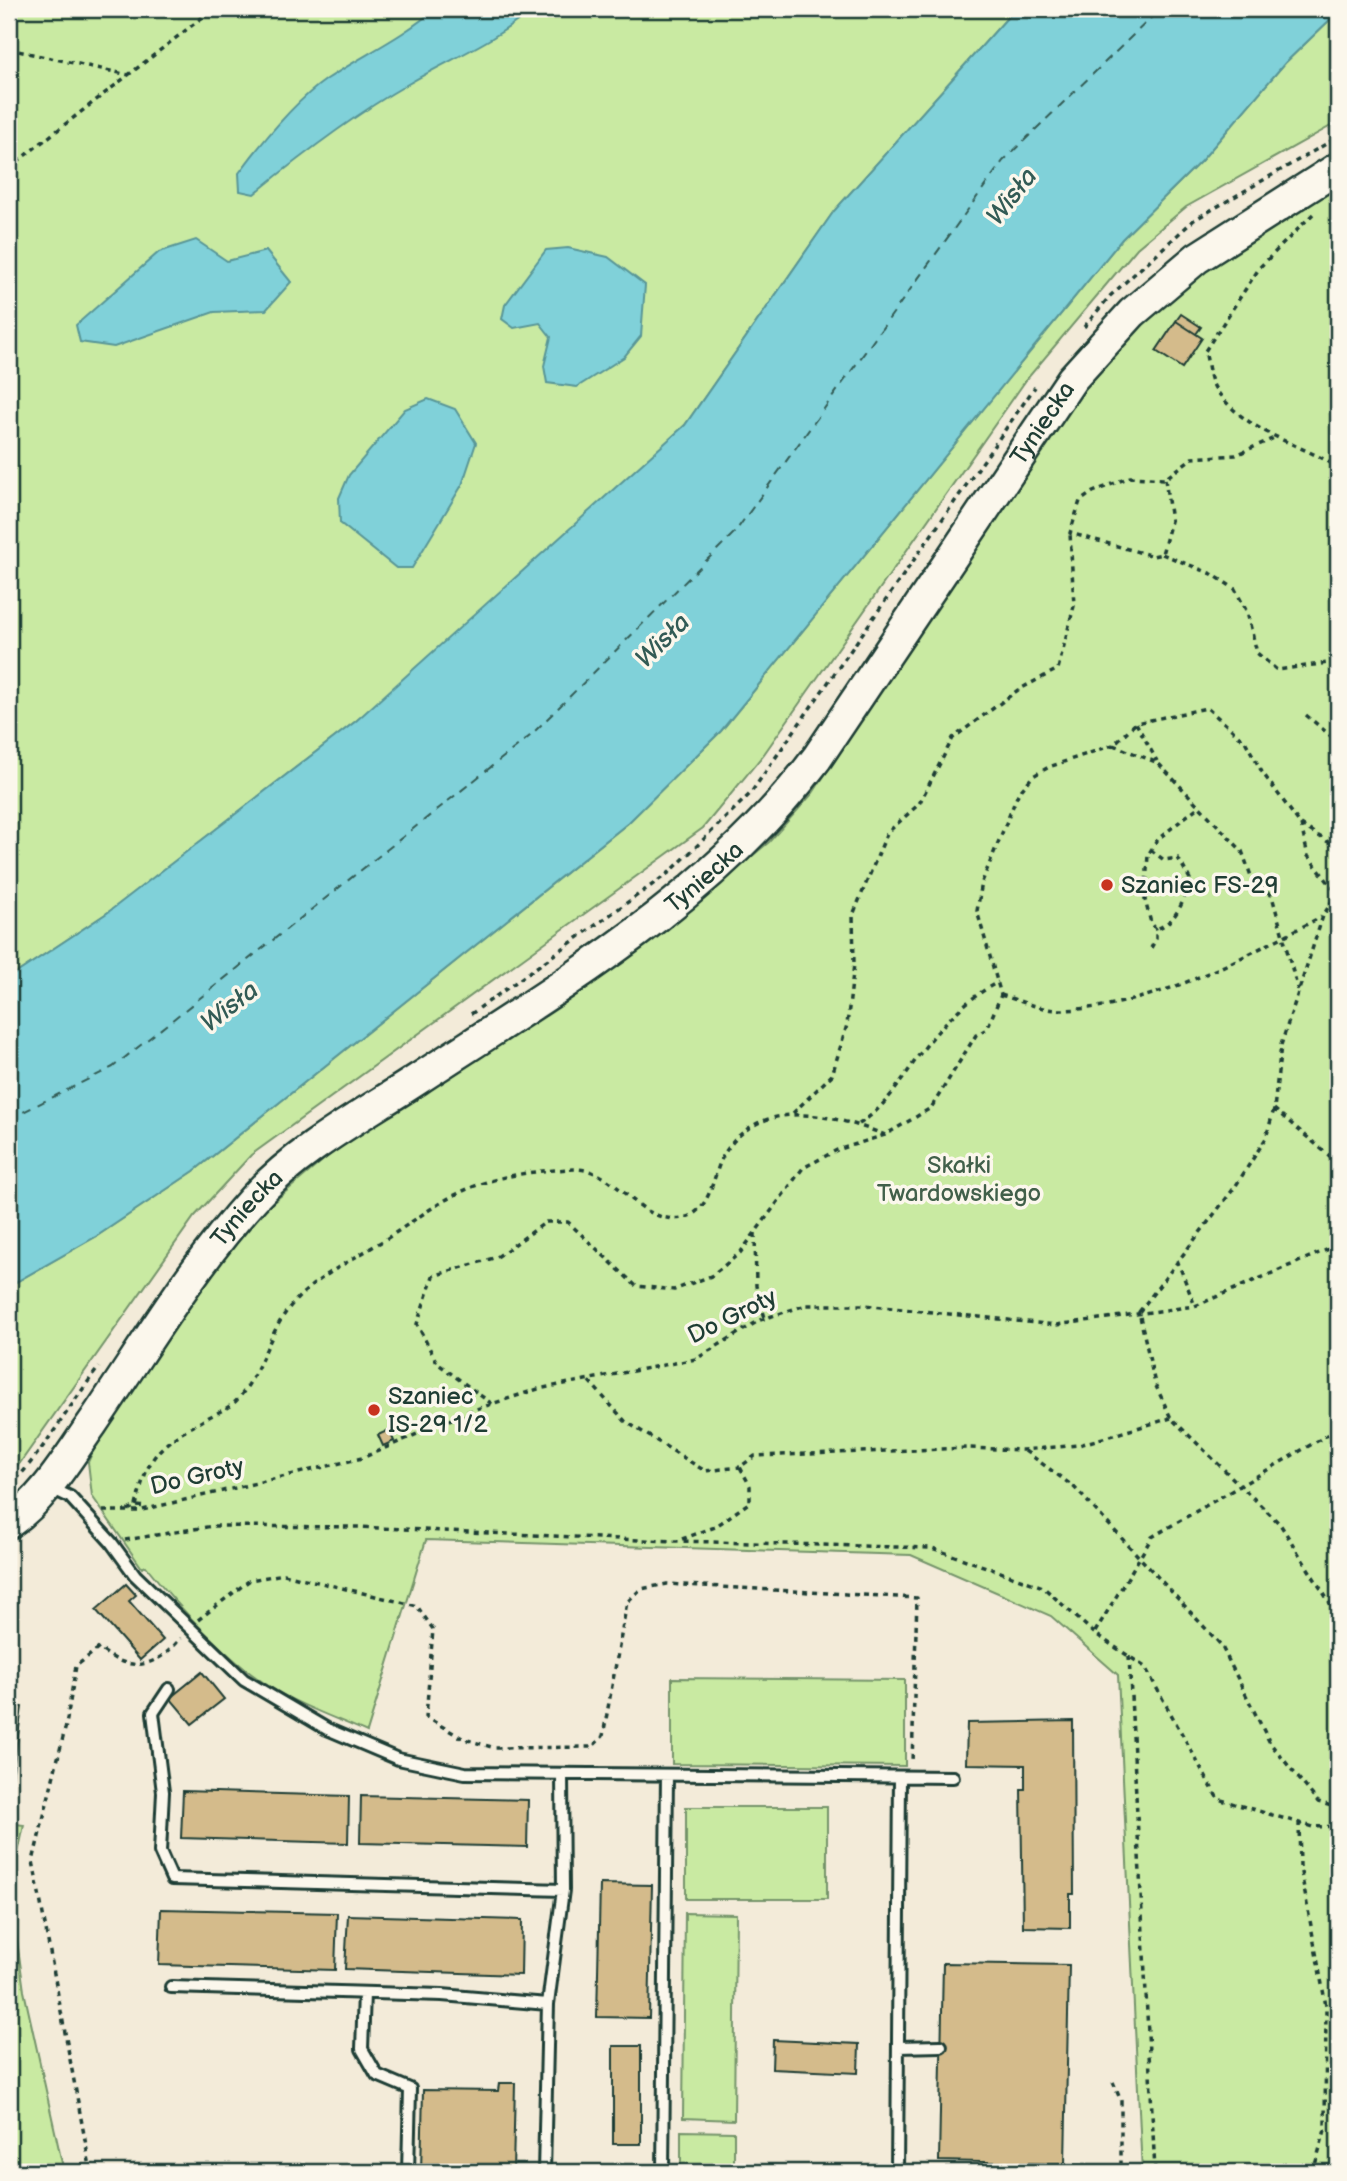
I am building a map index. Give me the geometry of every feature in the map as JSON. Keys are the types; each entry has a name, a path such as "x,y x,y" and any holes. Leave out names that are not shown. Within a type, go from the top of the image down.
{"street":[{"name":"Tyniecka","path":"9,1523 48,1487 209,1254 257,1195 321,1143 647,927 726,861 796,787 817,758 1037,428 1080,370 1132,313 1197,258 1338,168"}],"lane":[{"path":"48,1487 70,1497 111,1542 135,1575 244,1679 327,1729 398,1759 465,1773 953,1777"},
{"path":"169,1689 153,1713 163,1792 160,1852 172,1880 563,1890"},
{"path":"544,2172 548,2004 563,1890 562,1774"},
{"path":"663,2172 667,1774"},
{"path":"897,2172 900,1777"},
{"path":"171,1987 364,1993 548,2004"},
{"path":"364,1993 362,2049 377,2075 410,2089 408,2172"},
{"path":"898,2048 942,2046"}],"path":[{"path":"9,168 213,9"},
{"path":"9,48 129,75"},
{"path":"1077,336 1110,296 1194,220 1338,137"},
{"path":"1315,212 1260,267 1205,351 1214,386 1240,415 1274,438 1338,467"},
{"name":"Tyniecka","path":"460,1022 670,872 750,794 1037,385"},
{"path":"793,1113 832,1075 847,1025 854,964 853,915 887,832 919,804 953,738 1018,690 1058,670 1074,606 1070,533 1080,501 1093,492 1130,477 1166,479 1192,458 1236,455 1274,438"},
{"path":"1162,554 1171,521 1166,479"},
{"path":"1070,533 1153,555 1162,554 1212,573 1235,589 1247,612 1257,653 1277,670 1328,663 1338,655"},
{"path":"492,1404 437,1363 417,1324 433,1276 497,1257 546,1222 568,1222 636,1286 674,1290 711,1276 740,1253 803,1168 837,1150 885,1135 931,1108 976,1035 987,1029 1001,995 977,911 982,882 1018,794 1032,776 1049,767 1113,745 1136,723 1207,708 1245,741 1262,772 1301,825 1338,848"},
{"path":"1306,715 1338,742"},
{"path":"1136,723 1158,763 1242,851 1251,876 1272,896 1298,990"},
{"path":"1113,745 1158,763"},
{"path":"1151,947 1156,939 1156,929 1151,923 1145,900 1147,855 1158,839 1198,807"},
{"path":"1301,825 1308,856 1337,891 1323,916 1281,1045 1275,1109 1266,1138 1236,1187 1139,1311 1155,1384 1171,1418 1261,1502 1297,1546 1338,1616"},
{"path":"1151,850 1164,860 1178,858 1190,879 1175,916 1166,926 1156,929"},
{"path":"1001,995 1055,1011 1124,1003 1177,986 1323,916"},
{"path":"858,1124 876,1113 948,1020 967,1002 998,982"},
{"path":"1275,1109 1338,1163"},
{"path":"136,1506 141,1483 155,1451 169,1440 235,1403 256,1373 274,1329 297,1298 332,1272 457,1193 495,1180 534,1172 578,1169 608,1178 642,1210 665,1217 681,1218 694,1213 711,1192 726,1151 757,1122 793,1113 858,1124 885,1135"},
{"path":"755,1231 755,1286 765,1319"},
{"name":"Do Groty","path":"109,1511 151,1507 362,1458 492,1404 538,1389 696,1359 765,1319 806,1305 864,1304 1056,1325 1139,1311 1195,1306 1338,1245"},
{"path":"1177,1261 1195,1306"},
{"path":"9,1487 25,1471 65,1411 104,1362"},
{"path":"589,1381 625,1421 705,1471 740,1467 755,1456 968,1448 1023,1450 1079,1446 1171,1418"},
{"path":"1094,1633 1152,1537 1338,1429"},
{"path":"1023,1450 1074,1487 1221,1645 1270,1743 1318,1802 1338,1808"},
{"path":"678,1541 715,1527 750,1502 750,1486 740,1467"},
{"path":"126,1511 136,1506 151,1507"},
{"path":"111,1542 213,1525 359,1527 678,1541 932,1548 1043,1587 1094,1633 1145,1667 1218,1799 1314,1827 1338,1826"},
{"path":"91,2172 33,1861 66,1725 76,1667 99,1648 115,1662 146,1664 165,1657 189,1627 250,1580 284,1574 417,1606 433,1629 426,1717 464,1740 495,1748 592,1747 603,1736 627,1602 640,1589 667,1584 917,1598 912,1765"},
{"path":"1129,1656 1155,2172"},
{"path":"1299,1822 1300,1867 1326,2006 1325,2130 1313,2172"},
{"path":"1113,2082 1121,2101 1121,2172"}],"green space":[{"path":"9,9 1015,9 834,211 685,425 507,597 356,721 113,909 9,978"},
{"path":"1338,12 1338,122 1186,207 1137,248 1026,380 764,754 703,828 251,1155 194,1217 20,1463 9,1473 9,1286 97,1236 194,1171 628,823 721,731 1122,239 1201,161 1285,63"},
{"name":"Skałki Twardowskiego","path":"1338,181 1338,2172 1142,2172 1118,1675 1051,1616 911,1555 426,1540 367,1732 278,1692 260,1681 207,1635 146,1566 142,1568 92,1496 88,1462 104,1427 225,1253 258,1215 333,1152 538,1019 710,891 769,842 813,793 1063,409 1168,294"},
{"path":"672,1678 905,1680 905,1766 672,1764"},
{"path":"686,1807 827,1807 827,1899 686,1899"},
{"path":"9,1823 24,1825 10,1891 24,1991 64,2172 9,2172"},
{"path":"685,1913 736,1914 734,2120 683,2118"},
{"path":"681,2131 734,2132 734,2172 681,2172"}],"water":[{"path":"435,9 532,9 488,41 424,75 348,122 254,194 240,191 239,173 291,110 327,79 396,37"},
{"name":"Wisła","path":"1015,9 1338,9 1338,12 1285,63 1201,161 1122,239 721,731 628,823 194,1171 97,1236 9,1286 9,978 107,913 356,721 685,425 834,211"},
{"path":"196,240 227,261 266,251 291,282 266,310 214,312 114,347 80,342 76,325 159,252"},
{"path":"568,248 608,257 645,285 641,336 624,357 577,387 547,383 544,366 551,337 540,323 514,328 502,319 505,305 546,250"},
{"path":"428,399 455,409 476,443 462,485 412,568 396,568 340,523 339,498 349,475 405,409"}],"building":[{"path":"1181,314 1201,327 1196,334 1176,321"},
{"path":"1176,321 1202,338 1182,368 1156,351"},
{"path":"389,1430 394,1441 383,1446 378,1435"},
{"path":"126,1584 136,1595 129,1601 163,1640 140,1660 96,1610"},
{"path":"202,1672 224,1699 192,1724 170,1698"},
{"path":"9,1705 22,1707 9,1800"},
{"path":"1073,1721 1074,1894 1070,1894 1070,1928 1023,1927 1021,1789 1025,1789 1025,1765 966,1764 967,1723"},
{"path":"183,1791 349,1796 348,1843 181,1838"},
{"path":"361,1796 528,1800 527,1847 360,1843"},
{"path":"600,1884 652,1885 649,2018 597,2017"},
{"path":"161,1909 337,1913 335,1970 159,1965"},
{"path":"348,1915 522,1920 521,1975 345,1969"},
{"path":"943,1963 1069,1965 1065,2164 939,2161"},
{"path":"773,2040 859,2044 858,2073 772,2069"},
{"path":"613,2046 641,2046 641,2144 613,2144"},
{"path":"499,2083 515,2083 513,2172 421,2172 423,2090 498,2091"},
{"path":"596,2167 648,2168 648,2172 595,2172"}],"ferry route":[{"path":"9,1119 113,1067 530,736 735,532 1003,161 1160,9"}],"place":[{"name":"Szaniec FS-29","path":"1107,885"},
{"name":"Szaniec IS-29 1/2","path":"374,1410"}]}
